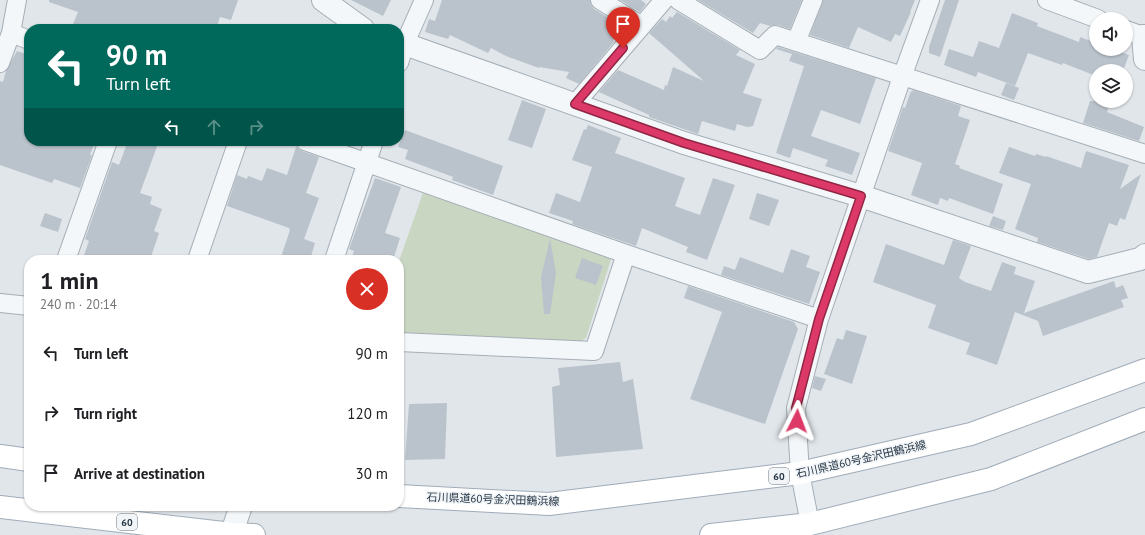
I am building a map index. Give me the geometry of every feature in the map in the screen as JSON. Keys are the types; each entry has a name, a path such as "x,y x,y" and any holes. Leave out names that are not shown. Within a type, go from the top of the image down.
{"main road":[{"name":"石川県道60号金沢田鶴浜線","path":"404,496 549,504 800,473 971,434 1145,370"},
{"path":"711,535 811,529 991,479 1145,419"},
{"path":"0,456 24,459"},
{"name":"60","path":"0,507 24,510"},
{"name":"60","path":"34,511 231,534 254,535"}],"street":[{"path":"0,63 11,33 16,0"},
{"path":"324,0 356,24"},
{"path":"404,43 424,0"},
{"path":"600,0 642,26"},
{"path":"575,104 664,0"},
{"path":"678,0 760,50 775,35 1145,154"},
{"path":"796,42 813,0"},
{"path":"811,529 800,473 796,408 819,319 930,0"},
{"path":"1047,0 1089,16"},
{"path":"11,33 24,38"},
{"path":"1138,34 1145,59"},
{"path":"404,50 575,104 684,143 861,196 1088,272 1140,259 1145,255"},
{"path":"68,255 106,146"},
{"path":"199,255 236,146"},
{"path":"319,146 626,254 819,319"},
{"path":"336,255 372,146"},
{"path":"404,342 594,352 626,254"},
{"path":"0,303 24,305"},
{"path":"231,534 239,511"}],"green space":[{"path":"423,193 612,256 586,338 578,343 404,334 404,255 401,255"}],"building":[{"path":"49,0 238,0 231,20 220,17 218,24 73,24 78,12 49,2"},
{"path":"351,0 391,0 383,16"},
{"path":"442,0 590,0 594,9 620,25 613,41 614,42 579,84 566,78 569,72 539,68 506,56 491,48 488,53 450,35 448,39 425,32 429,19 435,21"},
{"path":"620,0 641,0 646,4 640,12"},
{"path":"698,0 802,0 790,29 778,25 770,26 760,23 753,33"},
{"path":"823,0 915,0 900,36 895,34 891,42 858,27 849,48 810,35"},
{"path":"945,0 959,0 940,57 929,53 929,47"},
{"path":"677,12 740,50 736,55 755,64 743,93 762,99 753,126 747,127 737,124 735,131 702,121 698,134 649,117 649,115 599,92 618,70 664,90 665,85 667,86 673,67 704,81 649,33 662,19 666,22 670,16 672,18"},
{"path":"1012,13 1038,23 1037,26 1079,42 1080,37 1089,40 1089,56 1129,56 1126,64 1089,64 1089,73 1063,63 1062,65 1028,53 1015,86 978,72 976,77 944,65 949,49 973,57 979,41 999,48"},
{"path":"778,47 876,78 860,124 821,110 811,136 860,153 852,175 825,166 828,160 793,148 790,158 776,153 804,66 789,61 792,54 776,49"},
{"path":"17,51 24,53 24,146 93,146 90,155 92,155 80,188 54,179 52,183 0,165 0,81 3,82 6,71"},
{"path":"1006,83 1019,88 1014,100 1001,95"},
{"path":"913,90 961,106 958,116 970,120 955,164 960,166 959,168 1003,184 993,214 949,198 948,201 940,198 938,205 911,195 922,163 888,151 903,107 905,108 911,91 912,92"},
{"path":"522,100 546,109 532,148 508,140"},
{"path":"1089,104 1089,108 1108,108 1107,112 1144,127 1139,141 1083,123"},
{"path":"588,125 621,138 615,153 685,178 675,206 700,215 713,178 735,185 707,260 686,252 688,247 642,228 636,246 572,224 573,221 549,213 556,193 580,202 592,167 572,160 584,129 586,130"},
{"path":"405,130 503,166 493,195 452,180 453,177 405,159 408,150 398,147 404,146"},
{"path":"126,146 157,146 140,193 152,197 150,204 162,209 154,231 159,233 152,255 84,255 89,241 85,239 112,162 119,165"},
{"path":"296,147 302,151 319,157 306,193 319,198 304,239 315,243 311,255 282,255 290,230 289,228 227,206 237,175 247,179 248,176 262,181 267,168 287,175"},
{"path":"1009,147 1035,156 1036,154 1046,156 1081,168 1086,151 1129,165 1120,189 1141,174 1125,220 1120,218 1117,226 1109,223 1097,257 1089,259 1037,242 1038,238 1015,229 1031,184 999,173"},
{"path":"375,178 401,187 385,233 400,238 395,255 353,255 354,251 349,249"},
{"path":"757,193 779,200 769,226 749,219"},
{"path":"45,213 62,219 58,232 40,226"},
{"path":"993,216 1006,221 1003,230 989,226"},
{"path":"550,239 556,273 550,314 544,314 541,277"},
{"path":"953,240 971,246 959,278 965,282 991,291 1002,262 1016,267 1014,274 1035,281 1024,313 1114,281 1116,288 1123,285 1128,298 1121,300 1124,307 1043,336 1038,321 1015,312 997,365 966,354 970,343 928,328 936,305 873,282 886,244 944,265"},
{"path":"791,249 810,256 806,267 820,272 809,304 721,275 724,266 735,270 740,257 783,273"},
{"path":"582,258 603,266 596,285 575,278"},
{"path":"688,286 794,322 798,329 765,424 690,399 722,312 684,298"},
{"path":"846,330 867,336 852,384 824,374 837,338 843,340"},
{"path":"620,362 623,382 633,379 643,449 556,457 552,387 560,385 558,368"},
{"path":"815,376 826,379 821,391 812,388"},
{"path":"447,403 445,459 405,460 409,404"}],"route":[{"path":"623,48 575,104 684,143 861,196 819,319 796,408 797,421"}]}
